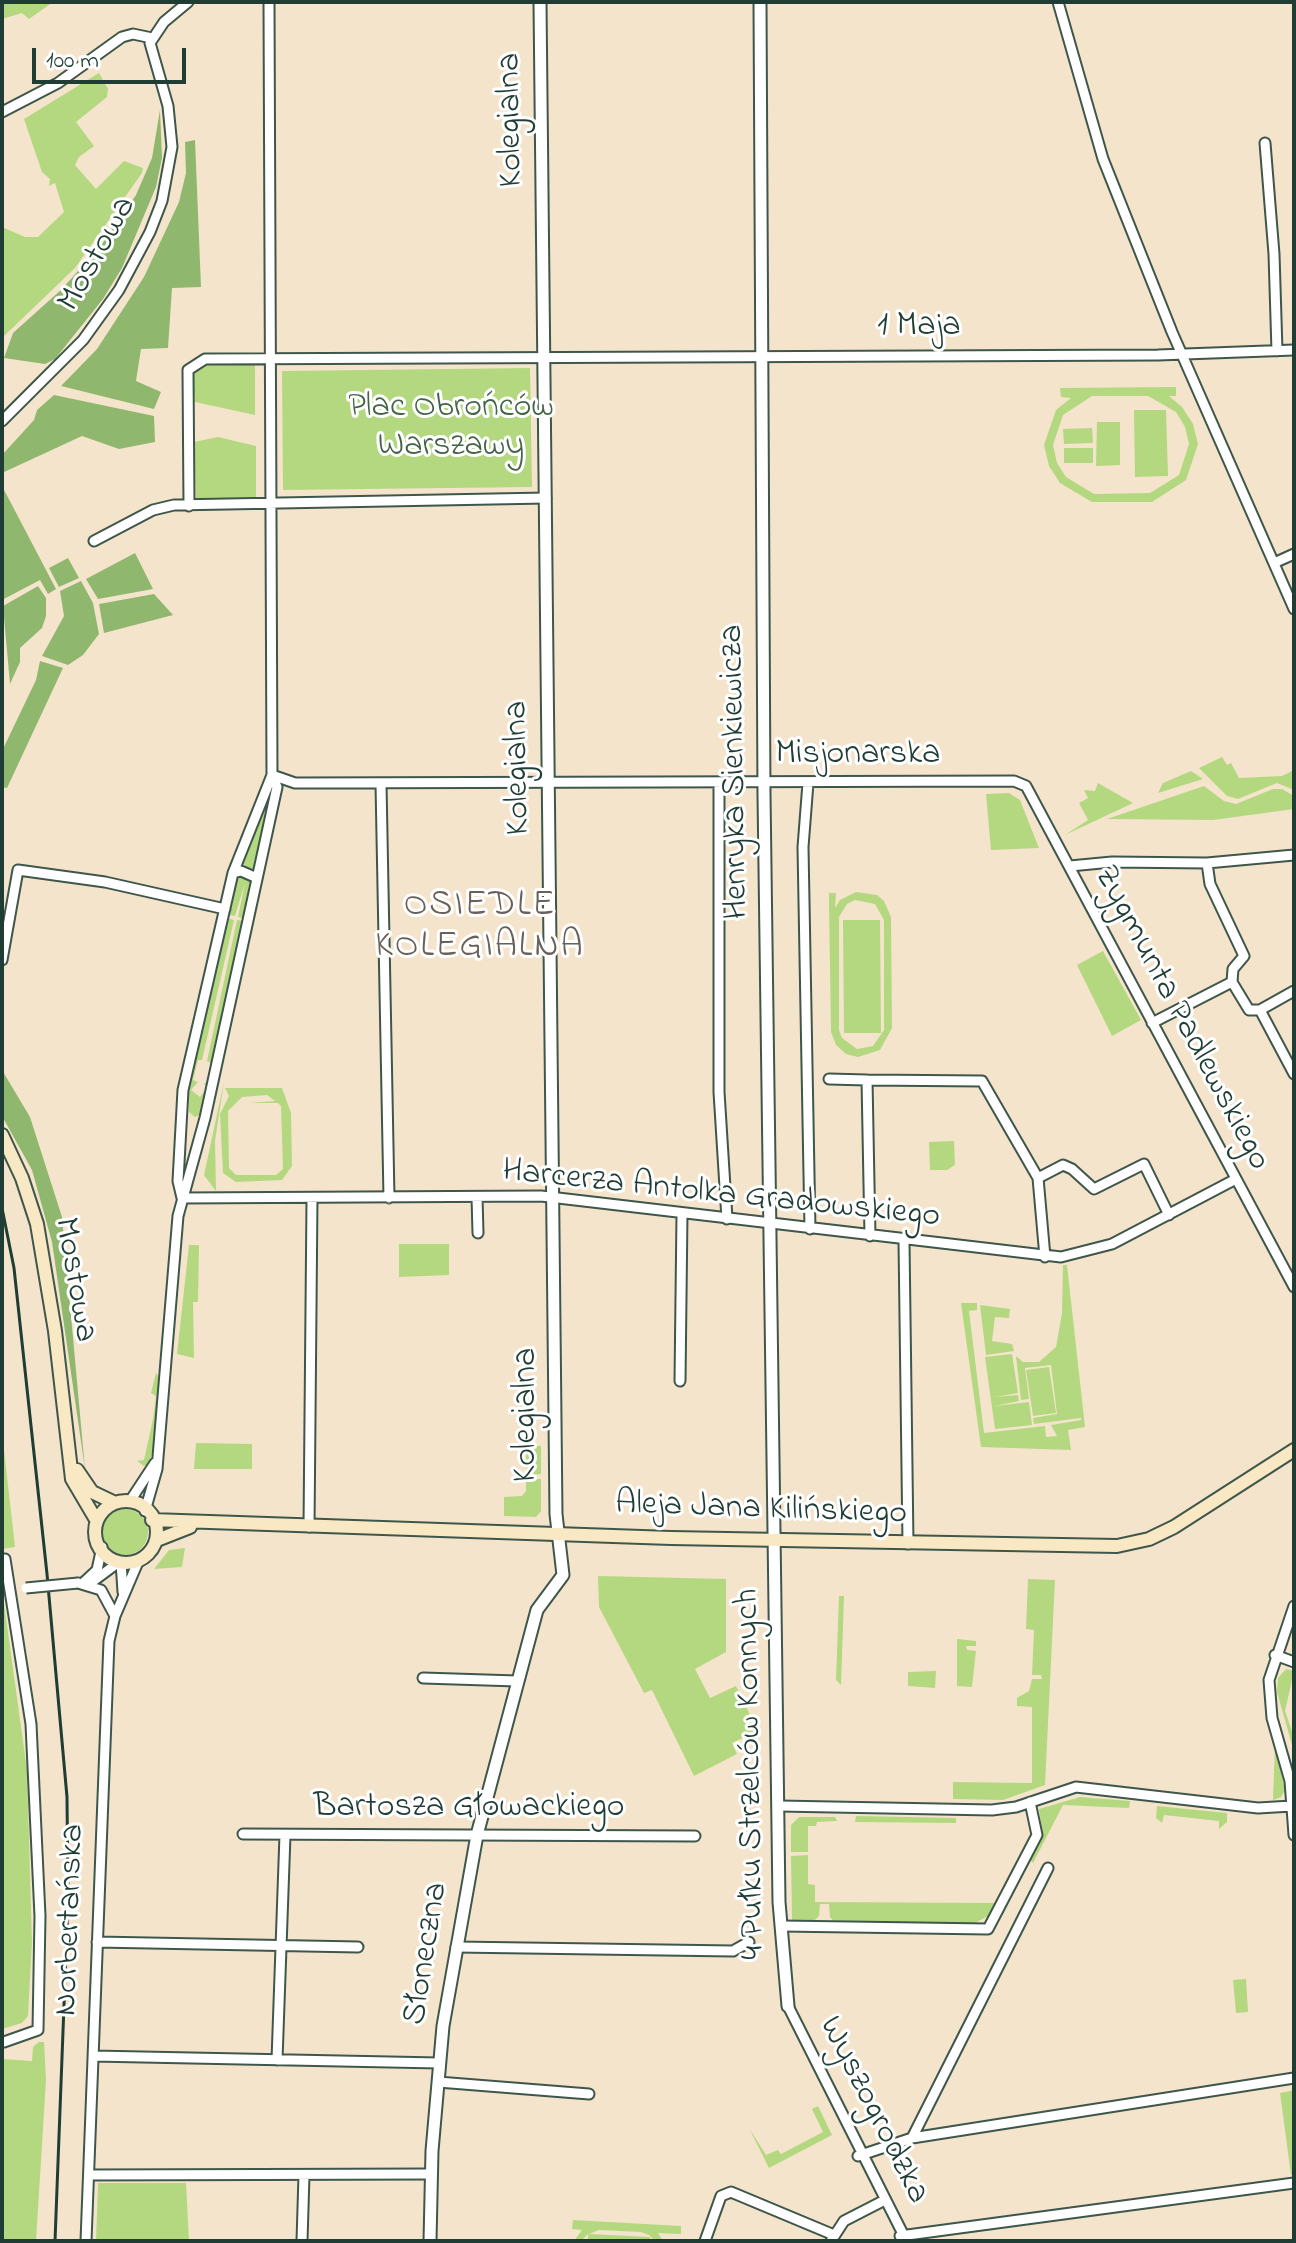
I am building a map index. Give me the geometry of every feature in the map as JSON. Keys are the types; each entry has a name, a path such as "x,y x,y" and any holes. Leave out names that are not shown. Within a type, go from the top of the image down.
{"main road":[{"name":"Mostowa","path":"2,1135 22,1178 37,1224 72,1479 95,1518"},
{"name":"Mostowa","path":"68,1440 82,1481 96,1495 113,1502"},
{"name":"Aleja Jana Kilińskiego","path":"148,1515 201,1524 775,1541 1106,1546 1134,1543 1174,1527 1294,1450"},
{"path":"130,1501 148,1515 157,1540 150,1553 138,1562 120,1562 102,1547 95,1532 95,1518 113,1502 130,1501"},
{"name":"Aleja Jana Kilińskiego","path":"157,1540 170,1532 201,1524"}],"street":[{"path":"2,112 58,83 122,37 133,34 152,38 172,13 188,2"},
{"name":"Kolegialna","path":"540,2 558,1533"},
{"name":"Henryka Sienkiewicza","path":"760,2 764,783 775,1541"},
{"path":"1058,2 1103,159 1182,355 1294,609"},
{"path":"182,1198 178,1181 181,1110 233,873 272,775 269,7"},
{"name":"Mostowa","path":"2,421 63,363 102,315 119,290 158,211 169,174 172,138 168,106 151,50 152,38"},
{"path":"1265,143 1274,254 1277,351"},
{"name":"1 Maja","path":"544,357 1182,355 1294,350"},
{"path":"189,506 188,370 205,359 544,357"},
{"path":"94,541 165,506 546,498"},
{"path":"1274,563 1294,554"},
{"path":"148,1515 157,1460 174,1239 182,1198 205,1118 275,800 277,787 272,775"},
{"name":"Misjonarska","path":"272,775 295,783 381,784 1014,781"},
{"name":"Zygmunta Padlewskiego","path":"1014,781 1026,786 1294,1287"},
{"path":"719,783 719,1092 727,1219"},
{"path":"808,783 803,847 810,1229"},
{"path":"381,784 389,1198"},
{"path":"1070,866 1112,862 1207,863 1294,855"},
{"path":"1207,863 1210,884 1244,952 1233,969 1232,982 1249,1010 1260,1010 1294,991"},
{"path":"2,960 18,870 105,882 225,909"},
{"path":"233,873 241,871 257,878"},
{"path":"1152,1023 1232,982"},
{"path":"1260,1010 1294,1074"},
{"path":"829,1079 982,1081 1038,1178 1045,1257"},
{"path":"867,1080 870,1236"},
{"path":"181,1110 193,1123 205,1118"},
{"path":"1038,1178 1068,1166 1094,1189 1144,1164 1169,1215"},
{"name":"Harcerza Antolka Gradowskiego","path":"182,1198 553,1198 1045,1257 1095,1250 1236,1179"},
{"path":"477,1197 478,1233"},
{"path":"309,1527 312,1199"},
{"path":"680,1381 682,1214"},
{"path":"904,1241 908,1544"},
{"path":"130,1501 141,1489 157,1460"},
{"name":"Słoneczna","path":"430,2241 439,2063 456,1947 477,1835 537,1610 563,1575 558,1533"},
{"name":"4 Pułku Strzelców Konnych","path":"775,1541 781,1926 788,2006"},
{"path":"83,1583 97,1570 102,1547"},
{"name":"Norbertańska","path":"4,2042 38,2030 40,1999 39,1837 31,1724 5,1559"},
{"path":"12,1591 83,1583 120,1562 124,1581 121,1603"},
{"name":"Norbertańska","path":"86,2241 109,1641 115,1616 138,1562"},
{"path":"83,1583 104,1593 115,1616"},
{"path":"1294,1606 1275,1655 1269,1693 1272,1718 1286,1759 1294,1835"},
{"path":"1275,1655 1294,1662"},
{"path":"423,1678 517,1681"},
{"path":"779,1806 992,1810 1076,1787 1258,1808 1292,1806"},
{"path":"781,1926 988,1929 1037,1835 1030,1802"},
{"name":"Bartosza Głowackiego","path":"243,1834 695,1836"},
{"path":"277,2060 285,1835"},
{"path":"912,2138 1048,1868"},
{"path":"97,1942 358,1947"},
{"path":"456,1947 733,1951 749,1942"},
{"name":"Wyszogrodzka","path":"788,2006 860,2155 904,2237"},
{"path":"93,2056 439,2063"},
{"path":"860,2155 912,2138 1294,2078"},
{"path":"438,2082 589,2094"},
{"path":"89,2175 431,2174"},
{"path":"302,2241 304,2175"},
{"path":"904,2237 1294,2183"},
{"path":"705,2241 721,2196 736,2193 833,2238 844,2221 881,2202"}],"green space":[{"path":"2,2 53,2 29,19 22,13 2,19"},
{"path":"99,73 108,89 107,97 76,122 94,146 79,157 75,165 96,189 124,161 143,168 142,173 75,268 2,338 2,227 25,237 38,237 64,212 55,183 49,186 50,179 42,172 24,119"},
{"path":"160,110 162,158 156,187 122,268 103,299 55,359 45,364 4,358 13,333 62,289 102,244 136,195 152,158"},
{"path":"195,140 201,287 172,288 168,348 141,349 136,381 161,392 154,409 61,386 97,349 144,277 179,202 186,173 185,142"},
{"path":"255,362 255,415 195,402 192,372 201,363"},
{"name":"Plac Obrońców Warszawy","path":"530,368 532,487 283,490 282,371"},
{"path":"1176,387 1176,396 1169,396 1182,407 1193,424 1198,444 1186,480 1152,502 1092,502 1060,483 1049,466 1044,445 1056,410 1071,398 1061,397 1060,388","holes":["1092,396 1148,396 1176,412 1185,427 1189,444 1179,475 1150,493 1094,494 1066,477 1057,463 1053,445 1063,415"]},
{"path":"54,395 154,416 155,442 119,449 82,436 2,473 2,455 34,420 37,410"},
{"path":"1134,410 1166,410 1168,476 1135,477"},
{"path":"1097,422 1120,422 1120,465 1096,466"},
{"path":"1092,428 1093,443 1064,444 1063,429"},
{"path":"218,437 256,446 256,501 196,501 194,442"},
{"path":"1064,448 1093,448 1093,463 1064,463"},
{"path":"2,486 56,589 48,594 40,580 2,600"},
{"path":"135,553 153,589 98,599 86,579"},
{"path":"68,558 79,578 59,587 49,568"},
{"path":"81,581 93,603 99,634 83,655 68,665 42,656 64,616 60,591"},
{"path":"38,586 46,598 46,616 42,628 20,648 20,662 10,684 3,606"},
{"path":"154,594 173,615 104,633 99,604"},
{"path":"40,661 63,668 7,788 2,787 2,751 36,680"},
{"path":"1222,757 1227,765 1231,763 1239,778 1282,776 1294,770 1294,790 1277,783 1238,799 1227,796 1199,768"},
{"path":"1191,771 1203,779 1158,793 1163,783"},
{"path":"1098,783 1133,803 1065,835 1088,820 1079,803 1088,798 1084,790 1095,791"},
{"path":"1204,786 1224,801 1236,804 1273,789 1282,789 1294,796 1294,809 1213,820 1107,819"},
{"path":"271,788 256,867 249,869 242,862"},
{"path":"1009,793 1020,800 1039,848 991,850 986,794"},
{"path":"243,875 252,881 245,919 238,917 245,883 235,916 228,915 236,880"},
{"path":"856,892 877,895 884,901 891,917 892,1028 880,1050 858,1057 846,1054 836,1045 831,1032 829,893 836,893 835,908 840,900","holes":["855,900 875,904 884,920 884,1030 873,1046 857,1049 842,1038 839,1030 839,917 847,904"]},
{"path":"227,918 234,920 202,1060 198,1060 193,1080 198,1082 191,1090 200,1097 207,1088 204,1083 207,1083 211,1063 207,1061 237,920 245,921 202,1114 195,1117 189,1112 189,1091"},
{"path":"843,920 880,920 881,1033 844,1033"},
{"path":"1103,951 1141,1020 1112,1036 1077,965"},
{"path":"2,1070 30,1117 62,1217 85,1469 52,1242 32,1170 2,1116"},
{"path":"224,1082 215,1141 216,1191 204,1175"},
{"path":"225,1088 282,1088 291,1113 292,1166 282,1180 236,1182 223,1173 220,1114 229,1096","holes":["267,1095 275,1101 249,1103 278,1103 281,1106 283,1169 276,1175 236,1175 229,1168 228,1111 242,1097"]},
{"path":"954,1141 955,1165 947,1170 930,1170 929,1142"},
{"path":"399,1244 449,1244 449,1275 399,1277"},
{"path":"189,1245 199,1245 198,1302 193,1302 194,1358 177,1354"},
{"path":"1063,1265 1067,1265 1085,1427 1068,1430 1071,1450 981,1447 961,1303 977,1303 977,1310 969,1311 984,1433 1045,1426 1046,1437 1057,1436 1051,1425 1081,1420 1034,1424 1033,1418 1057,1414 1051,1365 1025,1368 1029,1399 1021,1400 1016,1356 1023,1362 1039,1362 1056,1347 1062,1313"},
{"path":"980,1305 1010,1309 1009,1318 995,1317 992,1341 1012,1344 1014,1351 986,1355"},
{"path":"1012,1354 1018,1393 995,1397 1018,1395 1019,1401 995,1406 1029,1402 1032,1425 995,1429 985,1357"},
{"path":"1049,1367 1056,1413 1033,1416 1026,1370"},
{"path":"156,1373 159,1377 154,1446 149,1464 144,1466 137,1461 144,1460 153,1419 156,1396 151,1393"},
{"path":"2,1432 15,1547 2,1549"},
{"path":"196,1443 252,1444 252,1469 194,1469"},
{"path":"526,1446 541,1446 541,1474 526,1475"},
{"path":"526,1479 541,1479 541,1511 536,1517 504,1516 504,1497 522,1496 526,1491"},
{"path":"125,1509 142,1515 148,1532 142,1549 125,1555 108,1549 102,1532 108,1515"},
{"path":"185,1548 182,1567 154,1569 169,1550"},
{"path":"598,1576 726,1579 726,1652 695,1669 710,1698 736,1686 758,1731 732,1743 737,1754 694,1776 652,1690 644,1693 599,1607"},
{"path":"1028,1579 1055,1580 1045,1785 1003,1800 953,1799 953,1782 1032,1783 1032,1707 1017,1706 1017,1698 1029,1691 1032,1679 1042,1679 1041,1675 1032,1675 1034,1630 1026,1629"},
{"path":"2,1589 27,1770 32,1942 28,2016 22,2023 2,2029"},
{"path":"839,1596 844,1596 841,1685 836,1680"},
{"path":"957,1639 976,1641 976,1646 966,1646 967,1650 976,1651 972,1687 957,1686"},
{"path":"1286,1669 1294,1671 1285,1711 1294,1737 1294,1752 1277,1692 1278,1678"},
{"path":"936,1671 935,1688 908,1686 908,1672"},
{"path":"1275,1745 1285,1790 1281,1797 1273,1800"},
{"path":"1080,1797 1130,1801 1129,1808 1063,1805 1033,1863 1029,1859 1042,1830 1039,1809"},
{"path":"1157,1806 1227,1813 1227,1822 1219,1829 1219,1821 1164,1815 1162,1823 1156,1818"},
{"path":"856,1816 956,1818 956,1823 855,1822"},
{"path":"799,1817 835,1817 837,1821 817,1822 816,1826 808,1826 808,1852 791,1852 791,1825"},
{"path":"808,1855 808,1884 815,1885 815,1902 995,1903 988,1916 973,1924 834,1922 830,1917 829,1904 820,1904 819,1916 815,1920 795,1922 792,1920 791,1856"},
{"path":"1246,1979 1248,2012 1236,2013 1233,1980"},
{"path":"44,2042 46,2080 36,2241 2,2241 2,2059 32,2061 33,2047"},
{"path":"1294,2090 1294,2174 1291,2175 1280,2093"},
{"path":"818,2106 832,2135 769,2168 749,2128 766,2155 778,2150 781,2154 823,2132 812,2109"},
{"path":"98,2183 186,2183 189,2241 96,2241"},
{"path":"573,2220 681,2226 681,2234 658,2233 663,2241 655,2241 649,2235 641,2232 599,2230 589,2234 650,2237 650,2241 588,2241 588,2234 581,2241 574,2241 582,2230 572,2229"}],"railway":[{"path":"2,1208 14,1268 67,1797 68,1900 55,2241"}],"district":[{"name":"OSIEDLE KOLEGIALNA","path":"480,928"}]}
